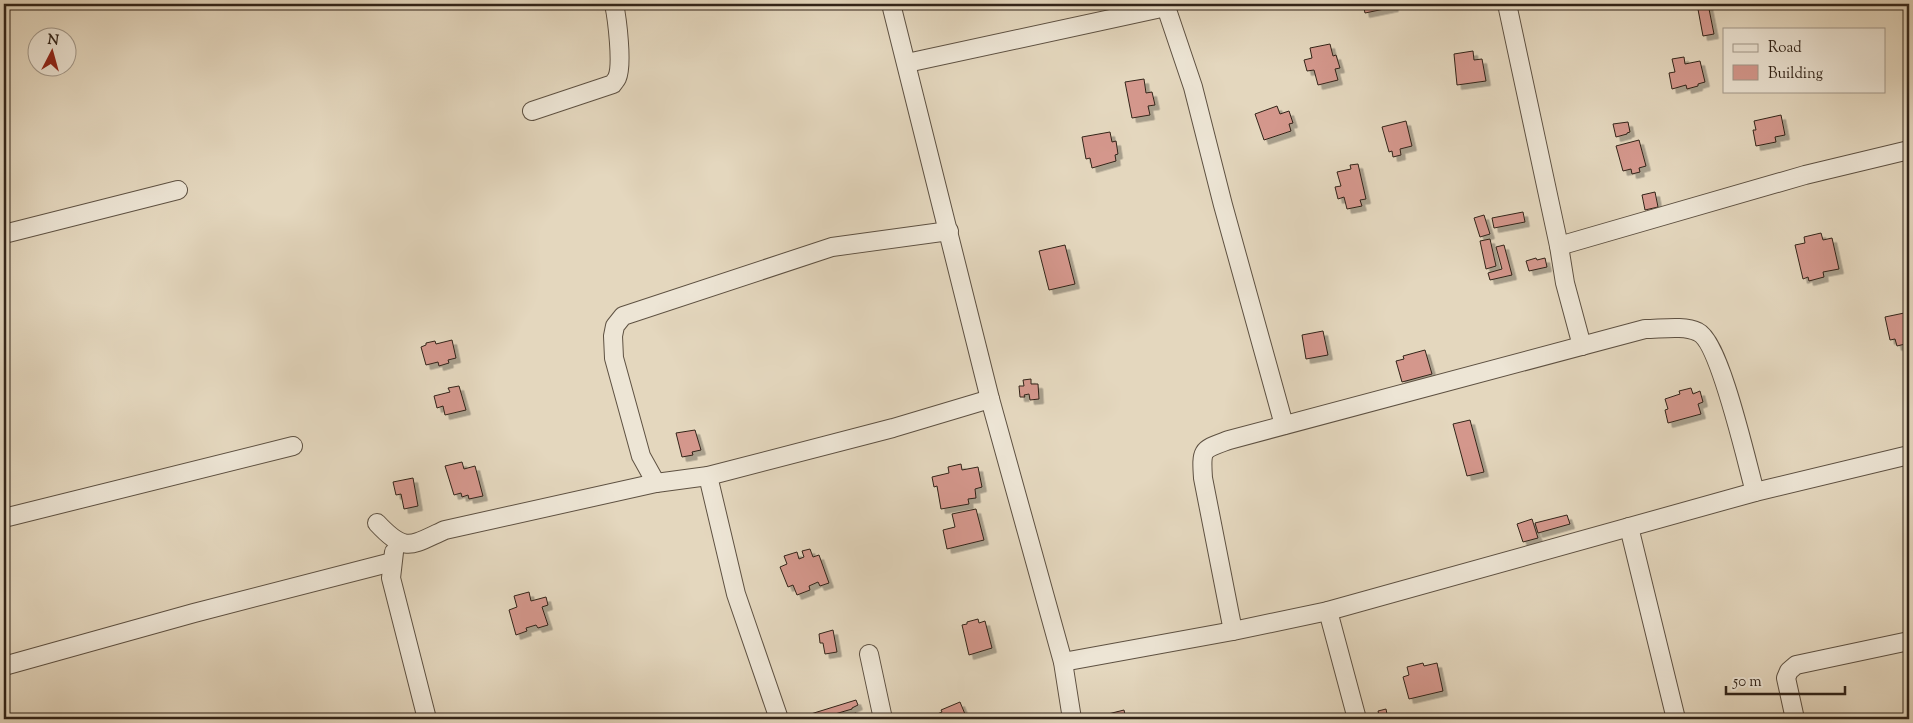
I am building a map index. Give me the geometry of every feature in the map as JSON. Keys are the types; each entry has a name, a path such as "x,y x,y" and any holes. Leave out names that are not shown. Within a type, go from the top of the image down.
{"street":[{"path":"532,111 613,84 618,78 618,41 614,4"},
{"path":"891,4 990,399 1063,662 1072,719"},
{"path":"1507,4 1559,246 1565,283 1582,346"},
{"path":"907,63 1166,5 1193,87 1223,205 1284,425"},
{"path":"1559,246 1805,175 1909,150"},
{"path":"4,234 178,190"},
{"path":"656,483 641,456 614,358 613,336 615,326 623,316 832,246 949,231"},
{"path":"1233,631 1203,478 1202,456 1207,449 1229,440 1284,425 1645,329 1684,329 1698,332 1707,340 1728,391 1755,492"},
{"path":"377,523 397,541 407,545 418,543 445,530 656,483 708,476 893,428 990,399"},
{"path":"4,518 293,446"},
{"path":"1063,662 1233,631 1328,611 1755,492 1909,455"},
{"path":"708,476 736,594 779,719"},
{"path":"1629,527 1676,719"},
{"path":"397,541 392,562 391,578 427,719"},
{"path":"4,666 194,613 392,562"},
{"path":"1328,611 1357,719"},
{"path":"1795,719 1786,678 1789,671 1796,665 1909,641"},
{"path":"869,654 883,719"}],"building":[{"path":"1363,4 1393,4 1394,7 1365,13"},
{"path":"1697,4 1708,4 1714,34 1703,36"},
{"path":"1330,44 1333,56 1336,55 1340,68 1335,69 1338,80 1318,85 1314,70 1307,71 1304,60 1312,58 1310,48"},
{"path":"1473,51 1474,60 1482,59 1486,81 1457,85 1454,54"},
{"path":"1684,57 1685,64 1700,61 1705,82 1687,89 1686,85 1672,89 1669,73 1675,72 1672,59"},
{"path":"1144,79 1146,93 1152,92 1155,105 1148,106 1150,115 1132,118 1125,82"},
{"path":"1277,106 1280,114 1289,111 1293,123 1289,124 1291,131 1264,140 1255,114"},
{"path":"1781,115 1785,135 1775,137 1776,142 1756,146 1753,130 1756,130 1754,121"},
{"path":"1406,121 1412,146 1400,149 1401,155 1393,157 1392,151 1389,152 1382,127"},
{"path":"1628,122 1630,132 1616,137 1613,124"},
{"path":"1110,132 1112,142 1116,141 1118,154 1115,155 1116,161 1092,168 1090,158 1086,159 1082,137"},
{"path":"1639,140 1646,166 1639,168 1640,172 1632,174 1631,169 1623,171 1616,146"},
{"path":"1358,164 1366,199 1360,200 1362,206 1347,209 1344,197 1338,199 1335,187 1341,186 1337,172 1351,169 1350,165"},
{"path":"1655,192 1658,207 1645,210 1642,195"},
{"path":"1523,212 1525,222 1494,228 1492,218"},
{"path":"1484,215 1490,234 1480,237 1474,218"},
{"path":"1821,233 1823,240 1832,238 1839,269 1823,272 1824,277 1809,281 1808,277 1803,279 1795,245 1805,243 1804,237"},
{"path":"1490,239 1496,266 1486,269 1480,241"},
{"path":"1065,245 1075,284 1049,290 1039,251"},
{"path":"1504,245 1512,275 1490,280 1488,273 1502,269 1496,247"},
{"path":"1536,258 1537,260 1545,258 1547,267 1529,271 1526,261"},
{"path":"1909,312 1909,343 1897,346 1895,339 1890,340 1885,317"},
{"path":"1323,331 1328,355 1306,359 1302,335"},
{"path":"452,340 456,358 448,360 449,363 439,366 438,362 426,365 421,347 426,345 426,343 435,341 436,344"},
{"path":"1425,350 1432,374 1402,382 1396,361 1404,359 1403,356"},
{"path":"1031,379 1031,384 1038,384 1039,399 1030,400 1029,394 1024,395 1025,397 1020,397 1019,386 1024,386 1023,380"},
{"path":"459,386 466,410 445,415 443,406 437,408 434,396 450,392 448,388"},
{"path":"1691,388 1693,394 1700,391 1703,402 1698,404 1701,414 1668,423 1665,410 1668,409 1665,399 1680,394 1679,391"},
{"path":"1470,420 1484,472 1467,476 1453,424"},
{"path":"695,430 701,450 692,452 693,455 682,457 676,433"},
{"path":"462,462 464,469 475,466 483,496 469,499 468,495 462,497 461,493 454,495 445,466"},
{"path":"961,464 962,470 978,467 982,487 975,489 976,498 968,499 969,504 941,509 937,486 934,487 932,477 949,473 948,467"},
{"path":"413,478 418,506 404,509 401,494 396,495 393,482"},
{"path":"976,509 984,540 947,549 943,530 955,527 952,514"},
{"path":"1567,515 1570,524 1538,533 1535,523"},
{"path":"1532,519 1538,538 1523,542 1517,524"},
{"path":"810,549 813,557 819,555 829,583 820,586 818,582 809,586 810,590 797,595 793,585 788,587 780,567 787,564 784,556 797,552 799,559 804,557 802,551"},
{"path":"529,592 531,601 546,597 548,605 542,607 548,625 538,628 536,625 526,628 527,631 516,635 509,610 517,607 514,596"},
{"path":"978,619 979,623 985,621 992,648 969,655 962,625"},
{"path":"833,630 837,652 825,654 823,643 820,643 819,634"},
{"path":"1423,663 1424,666 1437,663 1443,691 1409,699 1403,677 1409,675 1407,667"},
{"path":"856,700 858,705 852,709 818,719 801,719 801,717"},
{"path":"960,702 967,719 931,719 930,717 942,712 941,710"},
{"path":"1386,709 1388,719 1380,719 1378,711"},
{"path":"1124,710 1126,719 1101,719 1100,716"},
{"path":"856,713 858,719 836,719"}]}
